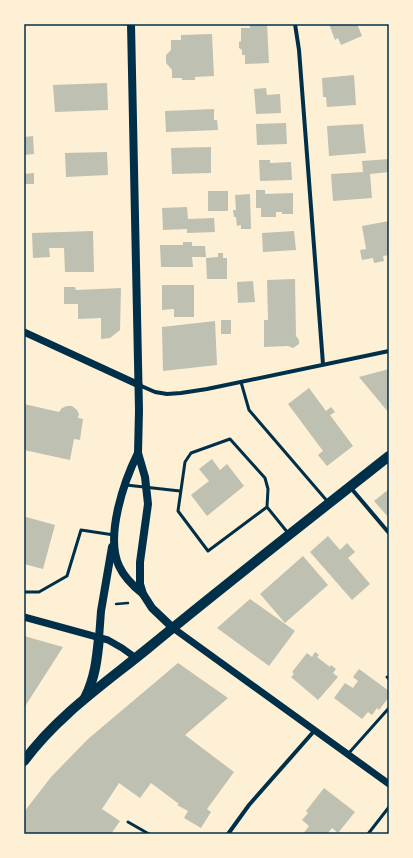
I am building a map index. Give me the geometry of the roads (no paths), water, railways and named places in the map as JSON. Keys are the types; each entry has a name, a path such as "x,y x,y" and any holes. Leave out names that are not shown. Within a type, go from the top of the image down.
{"main road":[{"path":"84,700 91,686 95,671 101,611 124,484 138,453 140,438 131,24"},
{"path":"138,453 146,487 147,513 140,569 140,584 143,594"},
{"path":"24,761 54,726 84,700 389,456"},
{"path":"114,534 115,552 119,567 129,581 143,594 152,608 173,628"}],"street":[{"path":"295,24 300,50 323,364"},
{"path":"24,332 155,392 174,394 241,382 389,350"},
{"path":"350,487 389,533"},
{"path":"24,617 108,640 136,658"},
{"path":"173,628 389,784"},
{"path":"228,834 249,804 316,730"}],"lane":[{"path":"241,382 247,406 252,414 329,503"},
{"path":"267,507 208,551 178,511 180,491 187,456 191,453 230,439 265,478 268,489 267,507 289,535"},
{"path":"124,484 180,491"},
{"path":"24,592 39,592 67,576 81,530 114,534"},
{"path":"348,754 389,708"},
{"path":"368,834 389,807"},
{"path":"128,822 149,834"}]}
